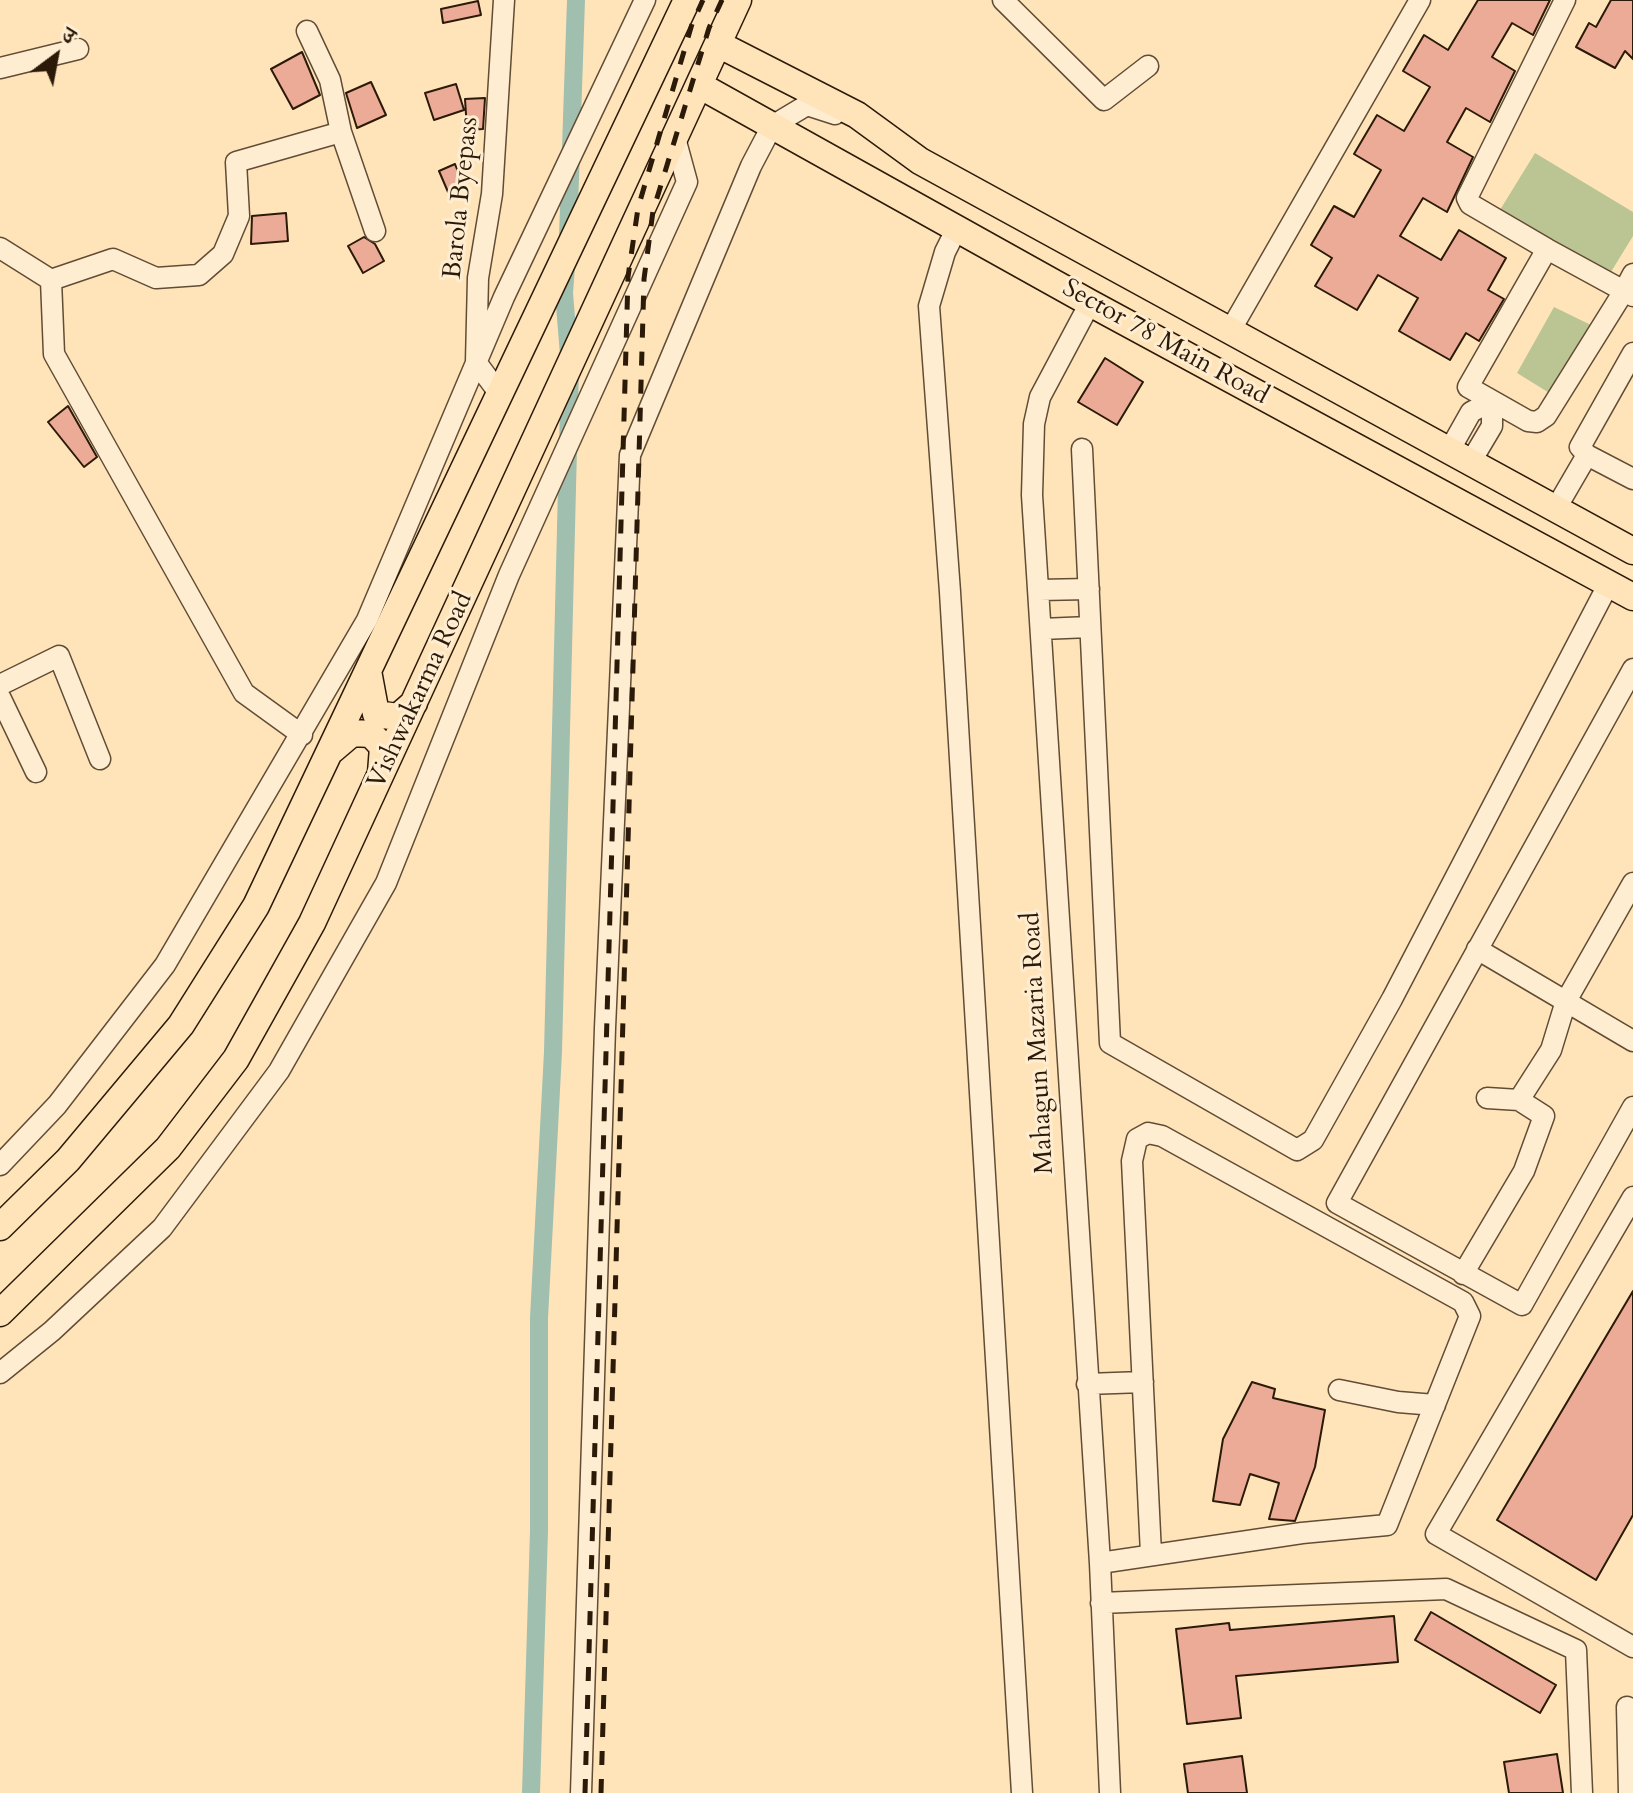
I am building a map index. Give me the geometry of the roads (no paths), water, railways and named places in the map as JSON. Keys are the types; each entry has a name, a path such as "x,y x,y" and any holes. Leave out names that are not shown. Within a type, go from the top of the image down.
{"main road":[{"path":"0,1227 68,1160 181,1025 256,906 687,0"},
{"name":"Vishwakarma Road","path":"0,1313 168,1148 236,1059 312,923 738,0"},
{"name":"Sector 78 Main Road","path":"718,44 857,115 920,161 1633,551"},
{"name":"Sector 78 Main Road","path":"699,85 1090,303 1633,597"},
{"path":"1320,427 1343,425 1355,411 1353,404 1341,392"},
{"path":"368,671 376,714 398,717 414,703"},
{"path":"330,752 352,733 371,734 383,747 381,775"}],"street":[{"name":"Barola Byepass","path":"476,362 478,278 492,194 504,0"},
{"path":"0,1165 57,1105 165,965 367,620 504,297 645,0"},
{"path":"1003,0 1104,100 1148,66"},
{"path":"1230,331 1420,0"},
{"path":"1547,249 1468,387 1528,421 1537,422 1546,416 1630,287 1547,249 1470,204 1467,198 1565,0"},
{"path":"307,31 330,80 341,132 375,231"},
{"path":"0,68 78,49"},
{"path":"581,1793 605,1028 630,455 751,166 772,126 807,105 841,115 857,115"},
{"path":"51,280 113,259 156,278 199,275 223,254 239,216 236,162 341,132"},
{"path":"0,1373 52,1331 162,1228 279,1071 386,883 509,575 687,182 675,138"},
{"path":"957,228 945,252 929,306 950,592 1022,1793"},
{"path":"0,248 51,280"},
{"path":"51,280 54,354 244,693 302,735"},
{"name":"Mahagun Mazaria Road","path":"1090,303 1049,375 1034,424 1032,495 1100,1563 1110,1793"},
{"path":"1633,353 1580,447 1587,455 1633,479"},
{"path":"476,362 499,393"},
{"path":"1459,457 1471,412 1492,401"},
{"path":"1082,449 1110,1043 1297,1150 1313,1140 1392,999 1609,583"},
{"path":"1555,510 1587,455"},
{"path":"1039,590 1089,589"},
{"path":"1041,629 1090,627"},
{"path":"0,685 59,656 100,759"},
{"path":"1633,669 1337,1203 1522,1305 1633,1107"},
{"path":"0,697 36,772"},
{"path":"1519,1100 1551,1050 1566,1001 1633,883"},
{"path":"1477,949 1633,1041"},
{"path":"1463,1274 1524,1171 1544,1116 1519,1100 1487,1098"},
{"path":"1100,1563 1387,1525 1470,1316 1463,1302 1162,1136 1148,1133 1137,1139 1132,1161 1151,1554"},
{"path":"1633,1197 1436,1534 1633,1647"},
{"path":"1087,1384 1143,1382"},
{"path":"1339,1390 1398,1402 1435,1405"},
{"path":"1101,1603 1446,1589 1576,1650 1582,1793"},
{"path":"1629,1793 1627,1707 1633,1710"}],"waterway":[{"path":"568,237 576,0"},
{"path":"531,1793 539,1531 539,1318 553,1052 570,367 564,293 566,266"}],"railway":[{"path":"585,1793 628,277 638,208 692,24 703,0"},
{"path":"601,1793 644,279 653,211 709,28 722,0"}]}
